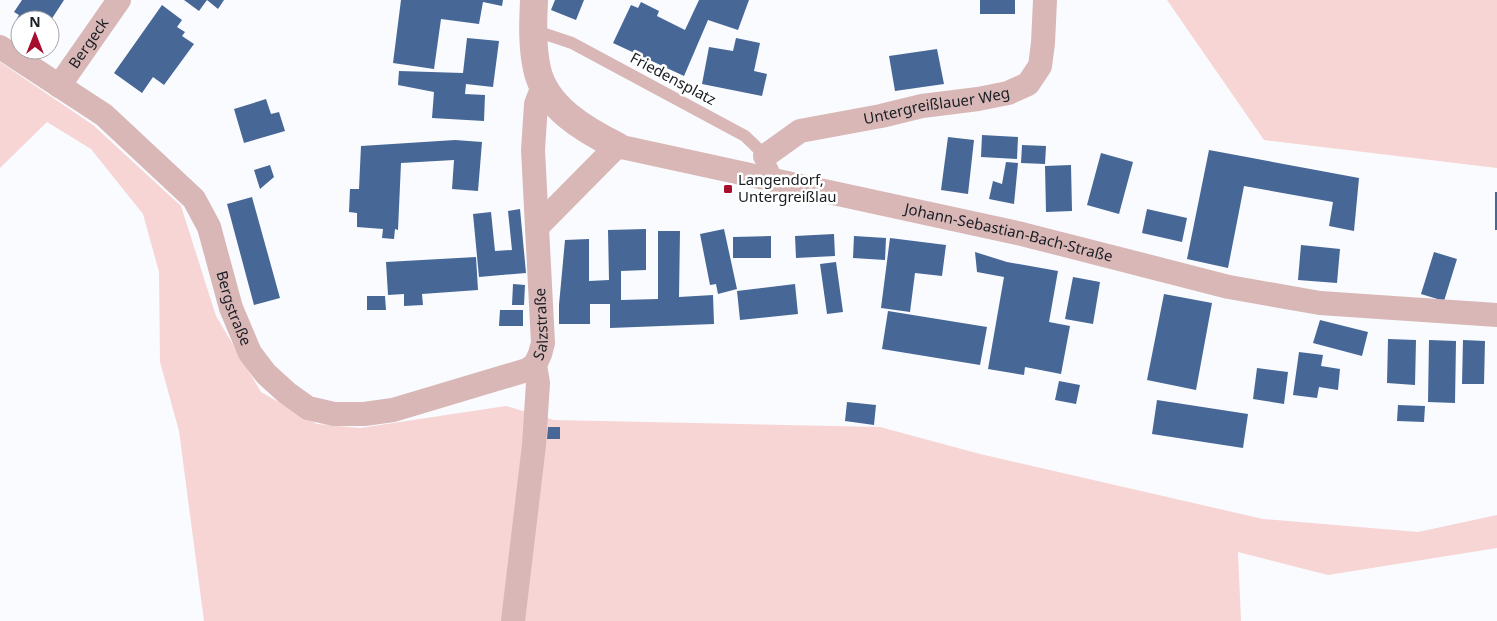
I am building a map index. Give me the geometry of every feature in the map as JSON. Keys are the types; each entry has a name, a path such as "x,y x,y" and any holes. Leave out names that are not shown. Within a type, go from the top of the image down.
{"street":[{"name":"Bergeck","path":"58,86 119,0"},
{"path":"534,0 534,51 537,71 543,86"},
{"name":"Untergreißlauer Weg","path":"765,156 800,131 881,116 922,106 1008,93 1028,84 1040,66 1045,0"},
{"name":"Bergstraße","path":"0,47 104,115 194,199 209,227 231,308 250,353 266,374 287,393 308,408 334,414 364,414 393,410 527,370 535,365"},
{"name":"Johann-Sebastian-Bach-Straße","path":"543,86 557,104 578,124 617,146 1022,234 1229,287 1320,303 1497,315"},
{"name":"Salzstraße","path":"512,621 534,436 538,383 535,365 543,343 533,150 536,104 543,86"},
{"path":"537,228 617,146"}],"lane":[{"name":"Friedensplatz","path":"533,30 572,43 745,136 774,168 776,182"}],"shaded area":[{"path":"1167,0 1497,0 1497,168 1264,140"},
{"path":"0,62 93,125 181,206 216,316 261,392 317,424 360,428 506,406 554,420 880,427 980,454 1263,519 1418,532 1497,515 1497,548 1328,575 1238,552 1241,621 204,621 179,431 160,362 159,272 143,214 91,149 47,122 0,168"}],"building":[{"path":"22,0 64,0 58,10 15,10"},
{"path":"184,0 207,0 199,11"},
{"path":"207,0 224,0 218,9"},
{"path":"401,0 503,0 502,6 483,2 479,24 441,19 434,69 393,63"},
{"path":"555,0 584,0 576,20 551,10"},
{"path":"699,0 749,0 738,30 708,20 684,76 613,43 631,5 638,8 641,2 659,11 657,16 685,30"},
{"path":"980,0 1015,0 1015,14 980,14"},
{"path":"162,5 182,20 177,27 185,32 182,36 194,44 164,85 153,77 142,93 114,73"},
{"path":"467,38 499,41 493,87 466,84 465,94 485,95 484,121 432,118 434,92 398,85 399,71 463,73"},
{"path":"736,38 760,43 754,71 767,74 762,96 702,84 709,47 733,51"},
{"path":"937,49 944,84 895,91 889,56"},
{"path":"266,99 271,114 279,112 285,131 244,143 234,109"},
{"path":"982,135 1018,137 1017,159 981,157"},
{"path":"948,137 974,140 968,194 941,190"},
{"path":"455,140 482,142 478,191 452,189 454,160 401,163 398,230 395,229 394,239 382,238 383,229 357,227 357,213 349,212 350,189 359,189 361,146"},
{"path":"1022,145 1046,146 1045,164 1021,163"},
{"path":"1209,150 1359,178 1354,231 1329,226 1333,202 1244,186 1228,268 1187,259"},
{"path":"1101,153 1133,162 1119,214 1087,205"},
{"path":"1006,162 1018,163 1014,204 989,199 993,181 1002,184"},
{"path":"270,165 274,177 260,189 254,170"},
{"path":"1071,165 1072,211 1046,212 1045,166"},
{"path":"1495,192 1497,192 1497,230 1495,230"},
{"path":"252,197 280,298 254,305 227,204"},
{"path":"520,209 526,273 479,277 473,214 491,212 495,251 512,250 508,211"},
{"path":"1147,209 1187,218 1182,242 1142,233"},
{"path":"646,229 646,270 621,271 621,300 658,299 658,231 680,231 679,297 713,295 714,324 610,328 610,304 590,304 590,324 559,324 565,240 589,239 589,281 609,280 608,230"},
{"path":"724,229 737,289 718,294 716,284 710,285 700,234"},
{"path":"834,234 835,256 796,258 795,236"},
{"path":"771,236 771,258 733,258 733,237"},
{"path":"854,236 886,238 885,260 853,258"},
{"path":"890,238 946,245 942,276 915,273 910,312 881,308"},
{"path":"1301,245 1340,249 1337,283 1298,280"},
{"path":"975,252 1007,262 1058,271 1049,322 1070,326 1061,374 1025,367 1024,375 988,369 1004,277 977,272"},
{"path":"1434,252 1457,259 1444,301 1421,294"},
{"path":"476,257 478,290 422,294 423,305 404,306 404,294 388,295 386,262"},
{"path":"836,262 843,312 827,314 820,264"},
{"path":"1073,277 1100,282 1093,324 1065,319"},
{"path":"513,284 525,285 524,305 512,305"},
{"path":"795,284 798,314 740,320 737,291"},
{"path":"1164,294 1212,303 1196,390 1147,380"},
{"path":"367,296 385,296 386,310 367,310"},
{"path":"500,310 523,310 523,326 499,326"},
{"path":"888,311 987,327 980,365 882,349"},
{"path":"1320,320 1368,332 1362,356 1313,343"},
{"path":"1388,339 1416,340 1415,385 1387,383"},
{"path":"1429,340 1456,341 1455,403 1428,402"},
{"path":"1463,340 1485,341 1484,384 1462,384"},
{"path":"1299,352 1323,355 1321,366 1340,369 1338,390 1319,387 1317,398 1293,395"},
{"path":"1257,368 1288,372 1284,404 1253,399"},
{"path":"1059,381 1080,385 1076,404 1055,400"},
{"path":"1157,400 1248,414 1243,448 1152,434"},
{"path":"847,402 876,405 874,425 845,421"},
{"path":"1398,405 1425,406 1424,422 1397,421"},
{"path":"548,427 560,427 560,439 547,439"}],"place":[{"name":"Langendorf, Untergreißlau","path":"728,189"}]}
